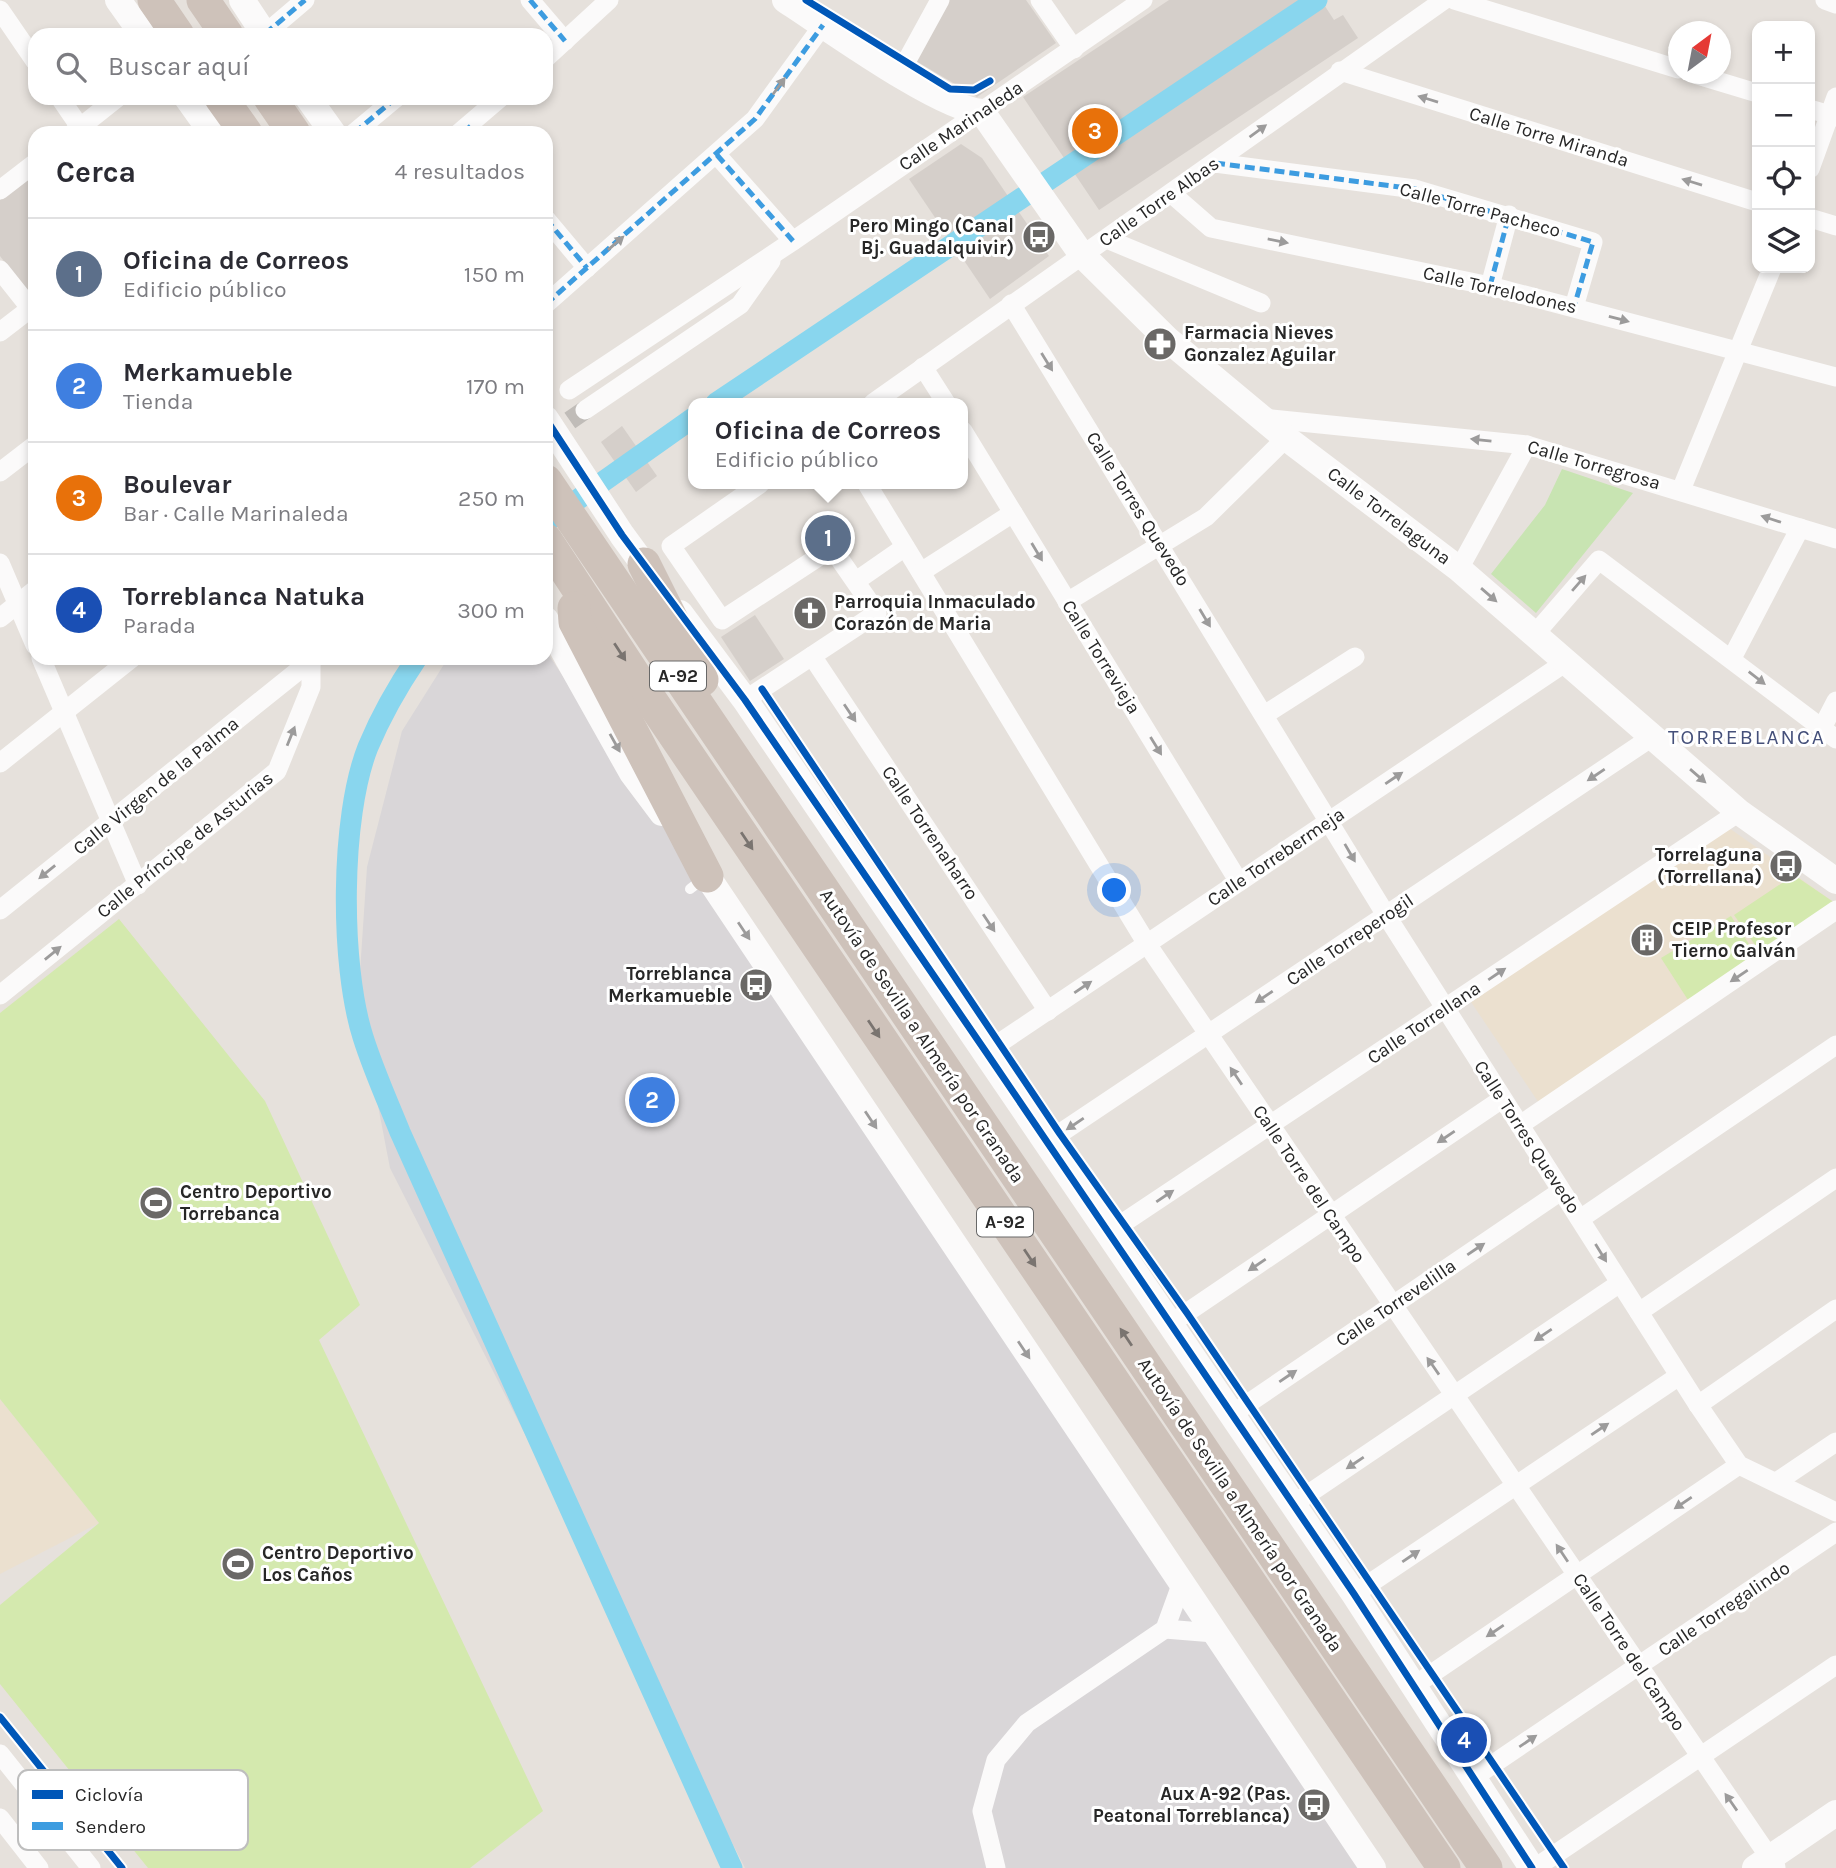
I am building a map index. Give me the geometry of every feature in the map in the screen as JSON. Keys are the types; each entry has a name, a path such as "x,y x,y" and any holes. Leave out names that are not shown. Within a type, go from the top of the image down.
{"highway":[{"path":"154,0 172,28"},
{"path":"203,0 222,28"},
{"path":"226,105 241,126"},
{"path":"275,105 289,126"},
{"name":"Autovía de Sevilla a Almería por Granada","path":"553,488 609,545 761,798 1486,1868"},
{"name":"Autovía de Sevilla a Almería por Granada","path":"553,550 666,722 1444,1868"},
{"path":"657,555 761,798"},
{"path":"570,574 575,622 699,882"},
{"path":"1441,1802 1500,1868"}],"street":[{"path":"118,0 138,28"},
{"path":"242,0 260,28"},
{"path":"273,28 305,0"},
{"path":"530,0 565,41"},
{"path":"553,52 610,0"},
{"path":"785,0 900,73 972,111 982,112"},
{"path":"900,73 940,0"},
{"path":"1040,0 1074,49"},
{"name":"Calle Marinaleda","path":"569,390 785,246 1143,0"},
{"name":"Calle Torre Albas","path":"880,398 1082,255 1109,240 1340,71 1444,0"},
{"path":"1454,0 1668,66"},
{"path":"1825,0 1836,4"},
{"path":"0,10 28,51"},
{"path":"553,298 718,155 755,119 823,25"},
{"name":"Calle Torre Miranda","path":"1340,71 1752,200"},
{"path":"1727,84 1752,91"},
{"path":"64,105 76,126"},
{"path":"85,126 109,105"},
{"path":"192,105 207,126"},
{"path":"314,105 327,126"},
{"path":"362,126 388,105"},
{"path":"471,126 492,105"},
{"path":"1815,109 1834,110 1815,157"},
{"name":"Calle Torrelaguna","path":"982,112 1082,255 1167,339 1286,438 1459,569 1739,811 1836,880"},
{"path":"718,155 785,246"},
{"name":"Calle Torre Pacheco","path":"1215,163 1415,188 1593,242 1574,307"},
{"path":"0,190 28,168"},
{"name":"Calle Torrelodones","path":"1172,194 1211,228 1490,286 1836,377"},
{"path":"1490,286 1509,215"},
{"path":"1815,220 1836,226"},
{"path":"553,227 587,268"},
{"path":"1109,240 1261,303"},
{"name":"Calle Marinaleda","path":"585,410 740,305 785,246"},
{"path":"0,270 28,303"},
{"path":"1681,490 1770,273"},
{"name":"Calle Torres Quevedo","path":"1012,304 1502,1099 1739,1465"},
{"path":"0,332 28,312"},
{"path":"923,367 943,398"},
{"name":"Calle Torregrosa","path":"1261,418 1527,445 1836,539"},
{"path":"553,433 609,545 657,555 722,620 832,548 856,580 877,613 745,700"},
{"path":"1067,602 1206,517 1286,438"},
{"name":"Calle Torrevieja","path":"968,439 1239,882"},
{"path":"1459,569 1527,445"},
{"path":"0,472 28,450"},
{"path":"657,555 753,489"},
{"name":"Calle Torre del Campo","path":"870,489 1147,944 1700,1757 1767,1865"},
{"path":"920,572 1013,513"},
{"path":"1732,658 1800,528"},
{"path":"856,580 905,547"},
{"path":"657,555 745,700 1354,1594 1415,1685 1472,1779 1533,1868 1836,1665"},
{"path":"1535,635 1599,560 1829,734 1836,701"},
{"path":"0,564 28,628"},
{"path":"0,618 28,596"},
{"path":"553,632 632,773 699,882 1373,1868"},
{"name":"Calle Torrenaharro","path":"812,656 1048,1011"},
{"path":"1264,715 1355,657"},
{"name":"Calle Torrebermeja","path":"986,1052 1566,662"},
{"path":"44,665 138,885"},
{"path":"0,763 122,665"},
{"name":"Calle Virgen de la Palma","path":"0,911 304,665"},
{"name":"Calle Príncipe de Asturias","path":"0,995 276,771 311,687 311,665"},
{"name":"Calle Torreperogil","path":"1047,1142 1652,737"},
{"name":"Calle Torrellana","path":"1108,1233 1739,811"},
{"path":"1520,1125 1836,910"},
{"path":"1580,1219 1836,1045"},
{"path":"1170,1324 1502,1099"},
{"path":"1639,1312 1836,1178"},
{"name":"Calle Torrevelilla","path":"1231,1415 1562,1191"},
{"path":"1292,1505 1620,1283"},
{"path":"1698,1405 1836,1310"},
{"path":"1354,1594 1679,1376"},
{"path":"1778,1482 1836,1442"},
{"path":"1415,1685 1739,1465 1836,1512"},
{"name":"Calle Torregalindo","path":"1472,1779 1836,1532"},
{"path":"996,1868 982,1811 996,1760 1027,1723 1165,1629 1181,1585"},
{"path":"1165,1629 1214,1633"},
{"path":"0,1754 18,1777"},
{"path":"1767,1865 1836,1813"},
{"path":"0,1818 18,1841"},
{"path":"25,1850 39,1868"},
{"path":"77,1850 91,1868"}],"shaded area":[{"path":"948,0 1026,0 1056,43 977,97 916,61"},
{"path":"1169,0 1321,0 1334,20 1343,15 1358,38 1099,210 1023,97"},
{"path":"961,144 982,158 1049,256 990,299 909,179"},
{"path":"28,178 28,293 0,256 0,200"},
{"path":"622,426 657,476 636,492 601,442"},
{"path":"755,615 784,659 750,681 721,637"},
{"path":"553,661 1366,1868 745,1868 390,1168 358,1002 367,867 402,731 444,665 553,665"},
{"path":"1729,828 1835,903 1539,1103 1471,1002"},
{"path":"0,1399 99,1523 0,1574"}],"green space":[{"path":"1562,469 1633,493 1536,613 1491,574 1545,505"},
{"path":"1794,875 1835,903 1760,952 1734,915"},
{"path":"1731,916 1756,955 1688,1000 1661,958"},
{"path":"119,919 265,1101 360,1305 319,1340 543,1811 470,1868 148,1868 134,1850 248,1850 248,1770 69,1770 0,1684 0,1605 99,1523 0,1399 0,1013"}],"waterway":[{"path":"723,398 1317,0"},
{"path":"553,517 688,422"},
{"path":"412,665 390,701 368,747 352,812 346,891 350,971 355,1007 363,1037 400,1132 732,1868"}],"tunnel":[{"path":"553,432 585,410"}],"marked path":[{"path":"272,28 305,0"},
{"path":"530,0 565,41"},
{"path":"553,298 755,119 823,25"},
{"path":"362,126 388,105"},
{"path":"717,155 793,241"},
{"path":"1215,163 1415,189 1593,242 1574,307"},
{"path":"1490,286 1509,215"},
{"path":"553,227 587,268"}],"cycle path":[{"path":"806,0 950,89 974,90 990,81"},
{"path":"553,430 622,535 745,700 986,1052 1354,1594 1532,1868"},
{"path":"762,689 1060,1134 1187,1313 1564,1868"},
{"path":"0,1717 43,1770"},
{"path":"107,1850 122,1868"}],"place":[{"name":"Boulevar","path":"1095,131"},
{"name":"Pero Mingo (Canal Bj. Guadalquivir)","path":"1039,237"},
{"name":"Farmacia Nieves Gonzalez Aguilar","path":"1160,344"},
{"name":"Oficina de Correos","path":"828,538"},
{"name":"Parroquia Inmaculado Corazón de Maria","path":"810,613"},
{"name":"Torrelaguna (Torrellana)","path":"1786,866"},
{"name":"CEIP Profesor Tierno Galván","path":"1647,940"},
{"name":"Torreblanca Merkamueble","path":"756,985"},
{"name":"Merkamueble","path":"652,1100"},
{"name":"Centro Deportivo Torrebanca","path":"156,1203"},
{"name":"Centro Deportivo Los Caños","path":"238,1564"},
{"name":"Torreblanca Natuka","path":"1464,1740"},
{"name":"Aux A-92 (Pas. Peatonal Torreblanca)","path":"1314,1805"}],"district":[{"name":"TORREBLANCA","path":"1747,737"}]}
